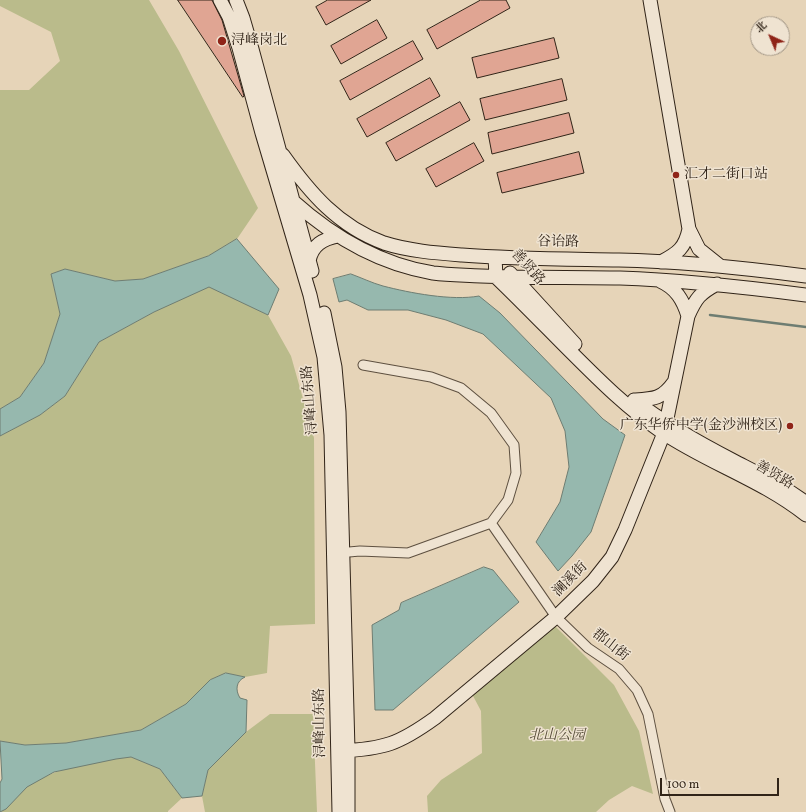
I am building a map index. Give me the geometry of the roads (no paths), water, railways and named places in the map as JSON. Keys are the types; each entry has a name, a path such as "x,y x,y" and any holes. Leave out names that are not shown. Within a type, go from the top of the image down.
{"street":[{"path":"220,0 229,17 235,36 278,187 289,205 361,249 392,262 433,273 496,277 657,280 717,284 806,294"},
{"name":"浔峰山东路","path":"236,0 243,18 278,146 289,205 324,357 331,435 338,553 343,751 348,812"},
{"path":"650,0 689,229 699,249 719,266"},
{"name":"谷诒路","path":"278,146 307,187 335,216 367,235 395,246 428,252 495,257 661,262 719,266 806,276"},
{"path":"289,205 309,200 322,204"},
{"name":"浔峰山东路","path":"289,205 309,261 328,332 337,380 340,420 338,553"},
{"path":"327,228 335,216"},
{"path":"661,262 671,257 681,249 687,239 689,229"},
{"path":"309,261 313,249 319,243 338,236"},
{"name":"善贤路","path":"495,257 496,277 629,407 665,428 689,437 783,488 806,503"},
{"name":"善贤路","path":"495,257 590,360 690,449 766,489 806,515"},
{"path":"534,300 533,288 537,282 544,278"},
{"path":"657,280 674,290 685,304 688,316"},
{"name":"澜溪街","path":"343,751 378,748 393,743 418,730 435,718 556,617 593,581 612,557 625,530 665,428 688,316 699,295 717,284"},
{"path":"338,553 408,553 491,523 508,500 516,473 514,445 491,413 461,388 431,376 364,365"},
{"path":"634,400 663,395 674,382"},
{"name":"郡山街","path":"491,523 556,617 588,648 619,669 636,690 648,714 665,799 670,812"},
{"name":"浔峰山东路","path":"339,812 343,751"}],"water":[{"path":"237,239 279,289 268,315 209,287 154,312 99,342 65,396 40,415 0,436 0,409 20,397 44,363 60,314 51,274 65,269 115,281 143,279 208,256"},
{"path":"351,274 383,286 418,294 456,298 479,296 500,313 603,419 625,435 591,532 558,571 536,542 560,502 569,467 565,431 551,398 483,334 446,320 408,310 368,310 347,300 339,302 333,279"},
{"path":"484,567 493,570 519,602 393,710 375,710 372,625 399,610 401,603"},
{"path":"226,673 245,677 238,683 237,692 240,698 247,700 246,732 208,770 202,796 182,798 160,769 131,757 54,772 27,787 6,809 0,812 0,783 2,779 0,741 25,745 66,743 141,730 186,704 210,680"}],"waterway":[{"path":"710,315 806,327"}],"place":[{"name":"浔峰岗北","path":"222,41"},
{"name":"汇才二街口站","path":"676,175"},
{"name":"广东华侨中学(金沙洲校区)","path":"790,426"}],"park label":[{"name":"北山公园","path":"557,736"}]}
